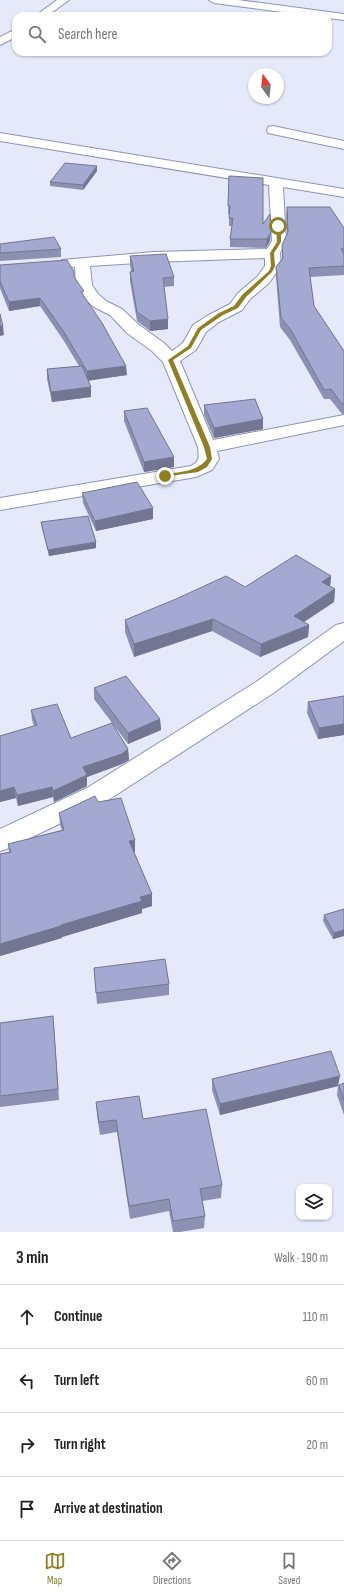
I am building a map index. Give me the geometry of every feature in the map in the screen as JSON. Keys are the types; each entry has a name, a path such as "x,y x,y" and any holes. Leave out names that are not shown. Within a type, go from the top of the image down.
{"street":[{"path":"46,12 64,0"},
{"path":"214,0 306,12"},
{"path":"332,15 344,17"},
{"path":"0,42 12,34"},
{"path":"273,130 344,145"},
{"path":"0,137 344,193"},
{"path":"171,360 190,346 199,329 221,314 236,307 244,296 263,280 273,266 272,253 279,242 276,182"},
{"path":"52,264 154,257 272,253"},
{"path":"0,504 196,471 205,466 209,459 207,447 171,360 158,347 133,328 116,312 100,304 92,297 84,285 82,262"},
{"path":"207,447 344,420"},
{"path":"0,841 96,795 264,688 344,630"}],"building":[{"path":"65,163 97,166 83,185 50,182"},
{"path":"229,176 263,178 263,224 270,214 271,232 267,239 230,239 233,218 229,218"},
{"path":"287,207 330,207 344,228 344,248 341,249 344,254 344,266 309,268 314,306 344,351 344,404 342,404 331,389 324,390 291,330 281,318 276,267 283,258 282,245 288,232"},
{"path":"54,237 61,249 0,253 0,244"},
{"path":"166,254 174,277 163,278 168,319 150,321 137,312 130,272 134,271 130,256"},
{"path":"67,260 74,272 74,277 84,291 81,292 102,323 126,366 87,371 64,332 40,298 9,302 0,281 0,265"},
{"path":"0,314 3,326 0,326"},
{"path":"82,366 91,387 51,392 47,369"},
{"path":"255,399 263,419 214,428 204,405"},
{"path":"147,408 174,457 144,462 124,411"},
{"path":"137,482 153,508 95,521 82,493"},
{"path":"88,516 96,542 48,550 41,522"},
{"path":"296,555 331,576 322,582 335,589 294,616 309,625 261,644 213,619 134,644 125,620 226,576 245,587"},
{"path":"126,676 160,719 128,733 94,688"},
{"path":"344,696 344,724 319,728 308,702"},
{"path":"57,704 71,738 112,723 128,749 122,754 83,767 87,775 53,791 52,787 17,795 14,787 0,791 0,736 37,725 31,710"},
{"path":"95,796 98,802 121,798 135,840 129,841 152,894 140,897 142,901 0,944 0,854 11,852 8,844 64,830 59,813"},
{"path":"344,909 344,930 334,933 324,915"},
{"path":"165,959 169,984 96,993 94,968"},
{"path":"53,1016 58,1089 0,1096 0,1023"},
{"path":"331,1051 340,1076 220,1104 212,1079"},
{"path":"344,1083 344,1100 339,1085"},
{"path":"139,1096 143,1119 206,1109 222,1185 200,1189 205,1216 173,1221 169,1199 129,1206 116,1120 99,1122 96,1102"}],"route":[{"path":"165,476 196,471 205,466 209,459 207,447 171,360 190,346 199,329 221,314 236,307 244,296 256,287 271,271 273,266 272,253 279,242 278,226"}]}
